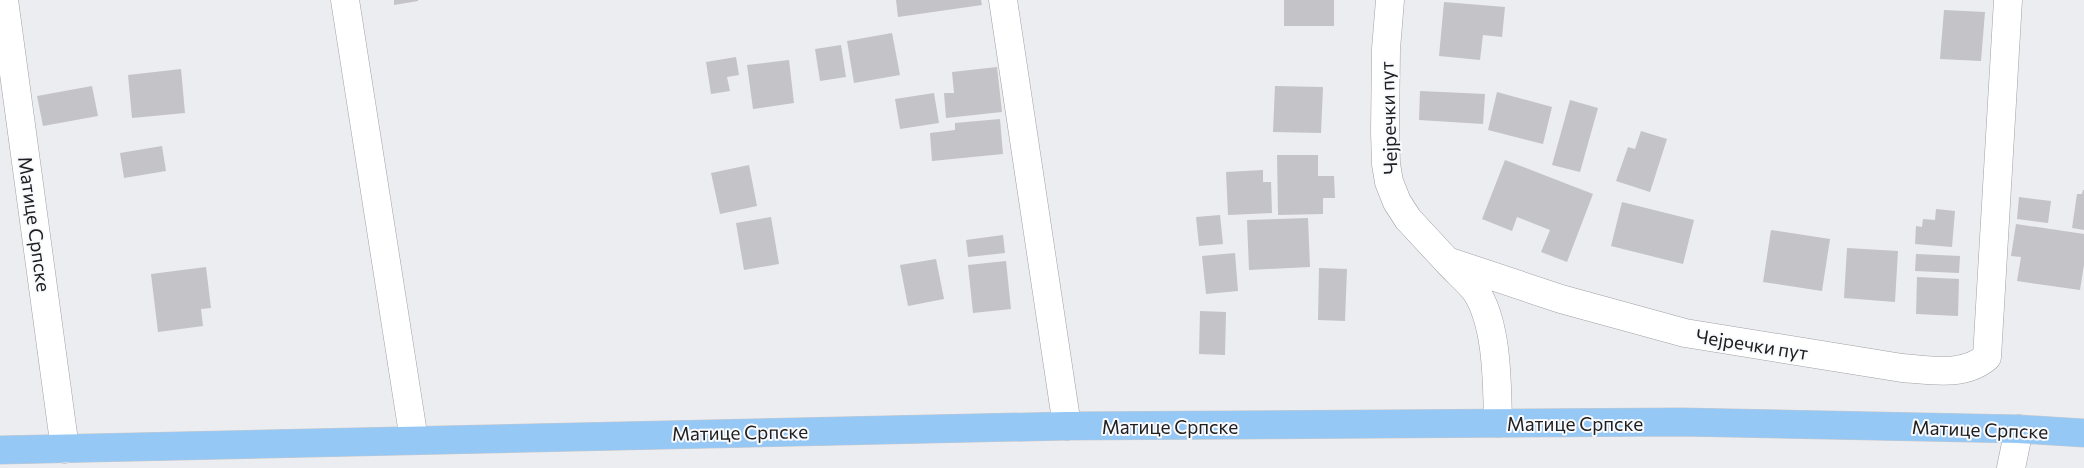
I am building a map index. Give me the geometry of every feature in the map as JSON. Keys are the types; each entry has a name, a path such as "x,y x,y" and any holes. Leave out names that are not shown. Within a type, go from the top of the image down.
{"main road":[{"name":"Матице Српске","path":"0,450 1067,426 1681,422 2019,429 2084,433"}],"street":[{"name":"Матице Српске","path":"4,0 65,449"},
{"path":"345,0 414,440"},
{"path":"1003,0 1067,426"},
{"name":"Чејречки пут","path":"1390,0 1386,49 1385,123 1386,164 1389,182 1396,202 1408,219 1447,261 1561,299 1685,333 1902,368 1939,371 1964,369 1978,365 1987,357 2008,0"},
{"path":"1447,261 1475,291 1485,313 1496,364 1498,423"},
{"path":"2011,468 2019,429"}],"building":[{"path":"394,0 418,0 418,1 394,5"},
{"path":"896,0 981,0 982,5 898,17"},
{"path":"1284,0 1334,0 1334,26 1284,26"},
{"path":"1444,2 1505,7 1502,37 1483,35 1480,60 1439,56"},
{"path":"1944,10 1985,12 1981,61 1940,59"},
{"path":"892,33 900,75 854,83 847,41"},
{"path":"841,45 846,77 820,81 815,49"},
{"path":"736,57 739,75 727,77 730,91 711,94 706,62"},
{"path":"789,60 794,103 753,109 747,65"},
{"path":"997,67 1002,112 946,118 944,93 954,93 952,72"},
{"path":"181,69 185,113 132,118 128,75"},
{"path":"92,86 98,116 43,126 37,96"},
{"path":"1275,86 1323,87 1321,133 1273,132"},
{"path":"1420,91 1485,94 1483,124 1419,120"},
{"path":"1497,92 1552,107 1543,144 1488,130"},
{"path":"934,93 939,123 900,129 895,99"},
{"path":"1570,100 1598,108 1580,172 1552,165"},
{"path":"1000,119 1003,154 932,161 930,133 955,130 955,123"},
{"path":"1641,131 1667,139 1650,192 1616,181 1628,147 1635,149"},
{"path":"162,146 166,171 124,178 120,153"},
{"path":"1277,155 1318,155 1318,176 1334,176 1335,198 1323,198 1323,214 1278,215"},
{"path":"1505,160 1593,194 1567,262 1541,252 1550,230 1517,217 1512,231 1482,219"},
{"path":"749,165 757,206 720,214 711,173"},
{"path":"1263,170 1263,182 1271,182 1272,213 1228,215 1226,172"},
{"path":"2083,190 2084,230 2072,228 2077,194 2082,194"},
{"path":"2019,197 2051,201 2048,223 2017,219"},
{"path":"1622,202 1694,220 1683,264 1611,246"},
{"path":"1936,209 1955,211 1952,247 1915,244 1916,226 1922,227 1923,219 1935,220"},
{"path":"1220,215 1223,244 1199,246 1196,217"},
{"path":"771,217 779,264 744,270 736,223"},
{"path":"1308,218 1310,267 1249,270 1247,220"},
{"path":"2016,224 2084,234 2084,265 2080,290 2017,281 2021,257 2011,256"},
{"path":"1771,230 1830,239 1822,291 1763,282"},
{"path":"1003,235 1005,253 968,257 966,240"},
{"path":"1847,248 1898,251 1895,302 1844,298"},
{"path":"1235,253 1238,291 1206,294 1202,256"},
{"path":"1916,254 1960,256 1959,273 1915,271"},
{"path":"936,259 944,299 908,306 900,265"},
{"path":"1006,261 1011,309 973,313 968,265"},
{"path":"206,267 211,308 201,309 203,326 158,332 151,274"},
{"path":"1319,268 1347,269 1345,321 1318,320"},
{"path":"1917,277 1959,279 1958,316 1916,314"},
{"path":"1200,311 1226,312 1225,355 1199,354"}]}
